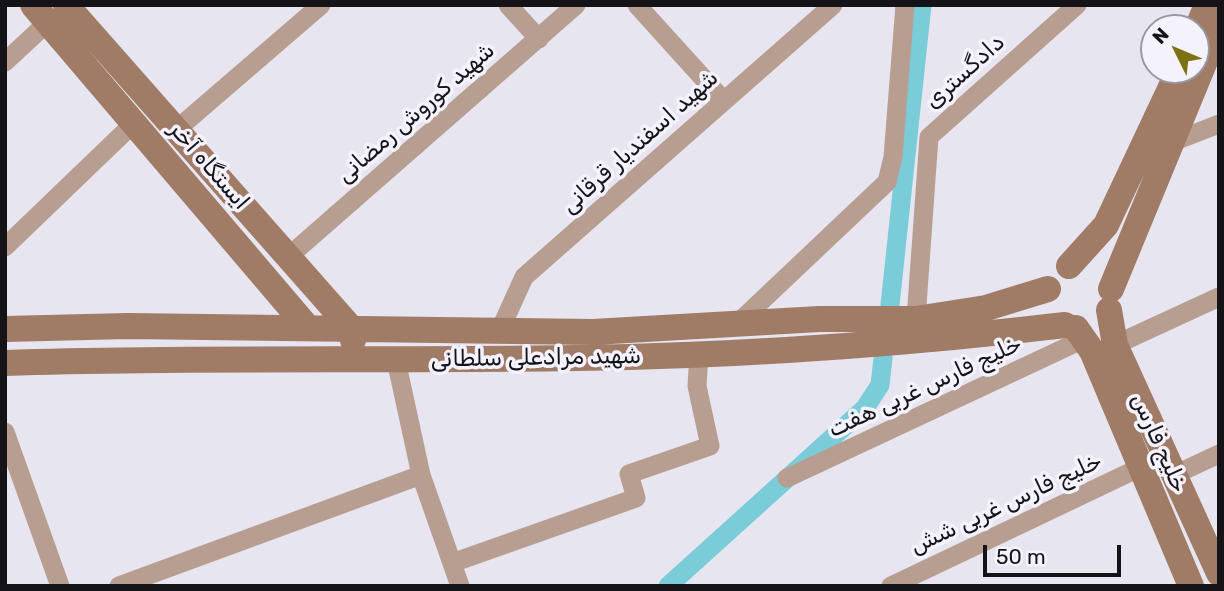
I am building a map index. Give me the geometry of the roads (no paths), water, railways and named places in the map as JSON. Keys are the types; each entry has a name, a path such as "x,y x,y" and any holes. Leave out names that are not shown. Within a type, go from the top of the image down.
{"street":[{"path":"176,130 321,5"},
{"path":"508,5 539,39"},
{"name":"شهید کوروش رمضانی","path":"288,257 576,5"},
{"path":"637,5 723,100"},
{"name":"شهید اسفندیار قرقانی","path":"500,330 524,277 833,5"},
{"path":"737,324 887,182 893,158 905,5"},
{"name":"دادگستری","path":"915,329 929,137 1077,5"},
{"path":"5,62 49,11"},
{"name":"ایستگاه آخر","path":"49,11 176,130 351,328"},
{"name":"ایستگاه آخر","path":"49,11 135,122 308,328"},
{"path":"1110,300 1100,271 1080,264 1060,271 1048,289 1051,310 1075,331 1095,325 1110,300 1219,27"},
{"path":"1069,266 1106,225 1173,84"},
{"path":"5,247 135,122"},
{"path":"1141,154 1219,124"},
{"name":"شهید مرادعلی سلطانی","path":"5,329 128,326 351,328 393,331 500,330 699,353 915,329 1048,289"},
{"path":"1115,345 1219,297"},
{"name":"خلیج فارس","path":"1110,300 1115,345 1219,573"},
{"name":"شهید مرادعلی سلطانی","path":"5,363 130,359 396,360 614,344 737,324 1075,331"},
{"path":"128,326 130,359"},
{"path":"351,328 356,359"},
{"path":"393,331 396,360 421,475 460,586"},
{"name":"خلیج فارس","path":"1075,331 1092,351 1191,586"},
{"name":"خلیج فارس غربی هفت","path":"787,478 1075,331"},
{"path":"452,563 636,498 629,474 710,446 697,386 699,353"},
{"path":"7,441 60,586"},
{"path":"1174,475 1219,454"},
{"name":"خلیج فارس غربی شش","path":"891,586 1141,467"},
{"path":"119,586 421,475"}],"waterway":[{"path":"890,305 922,5"},
{"path":"668,586 865,408 880,385 883,358"}]}
